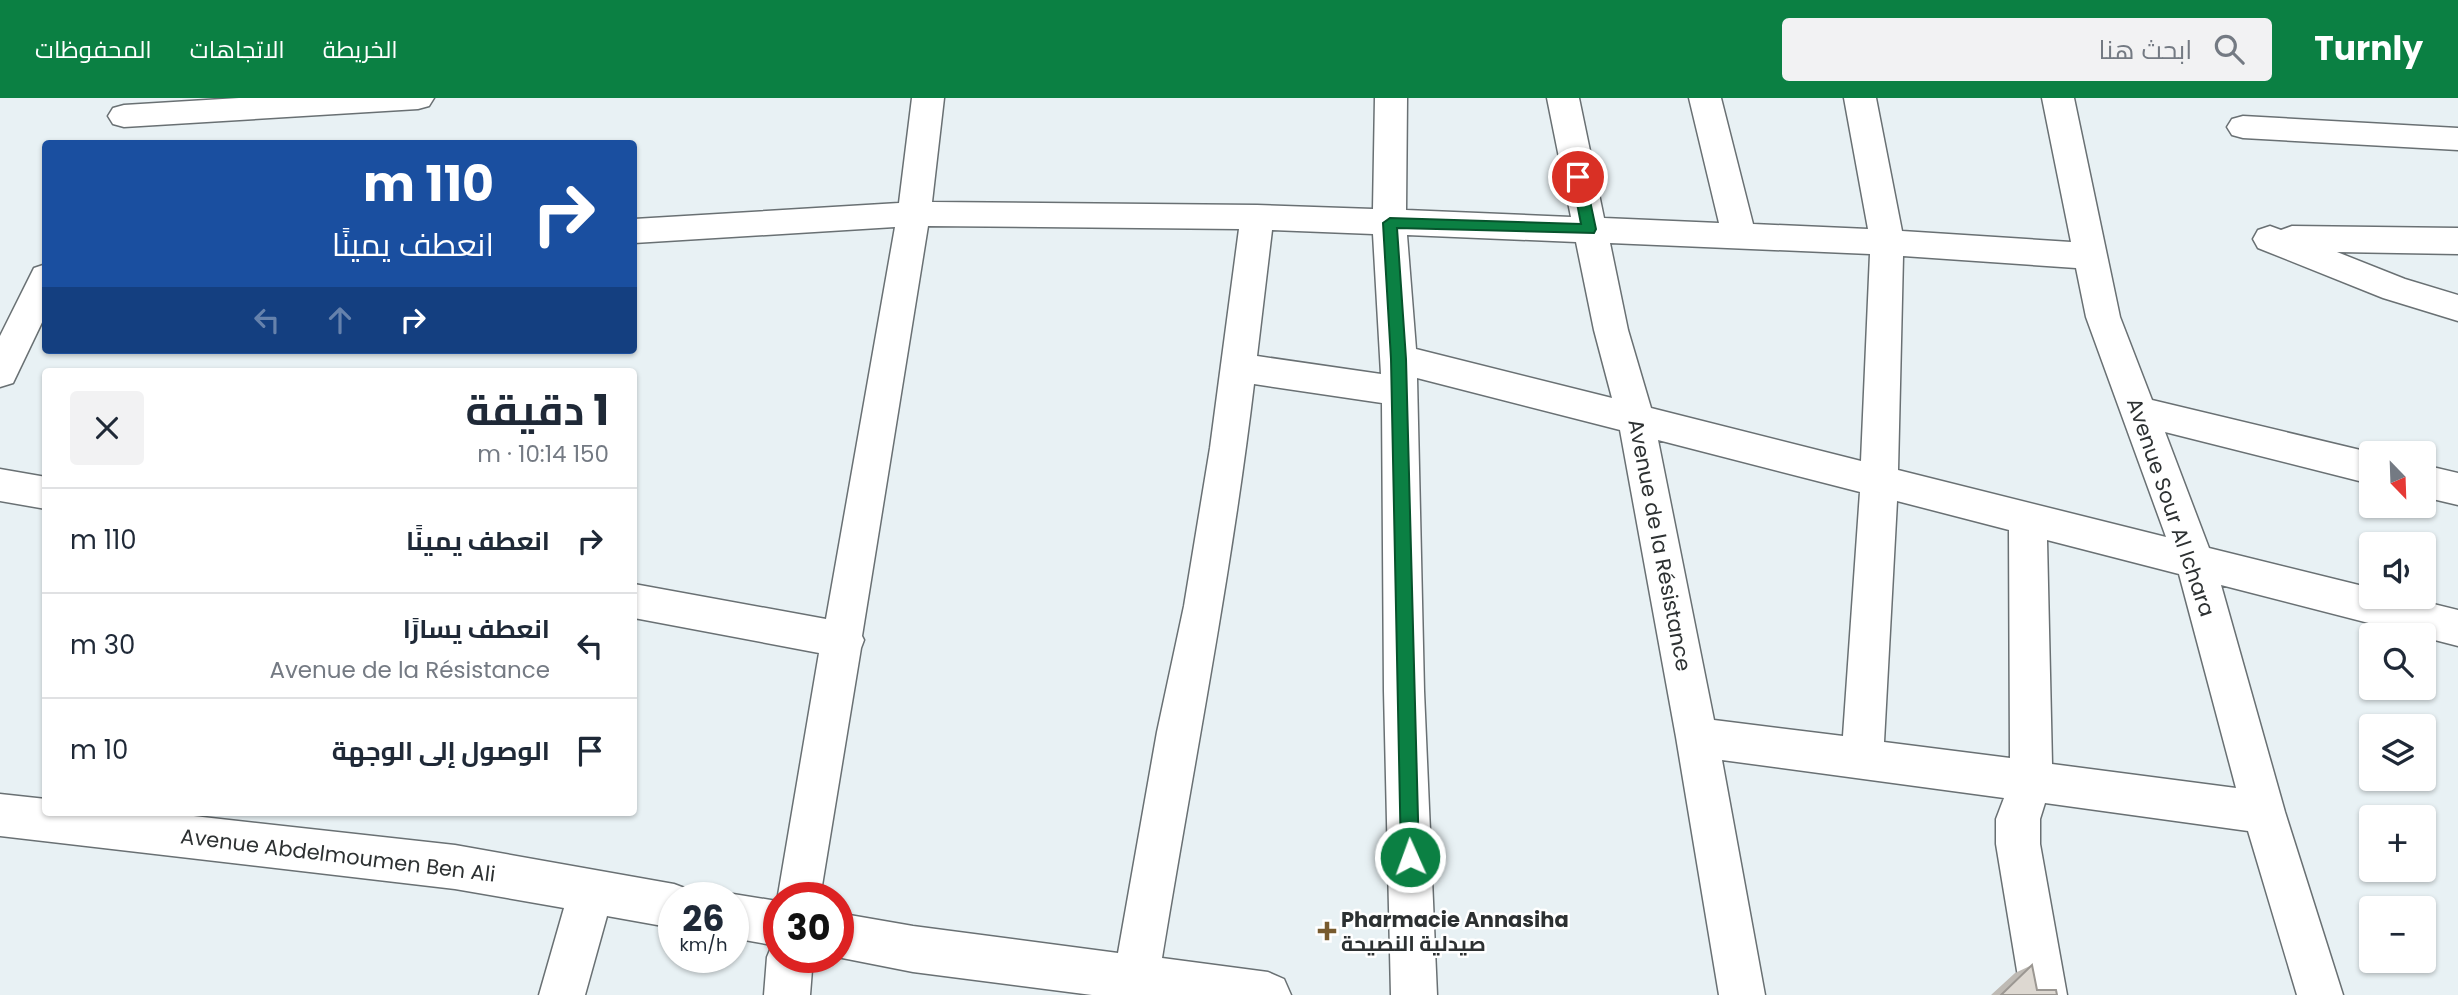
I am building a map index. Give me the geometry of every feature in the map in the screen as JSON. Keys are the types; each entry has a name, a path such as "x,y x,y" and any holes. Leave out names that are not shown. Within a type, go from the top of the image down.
{"street":[{"path":"113,140 128,107 418,98"},
{"path":"801,882 844,640 914,214 928,98"},
{"path":"1391,98 1390,223 1399,375 1414,995"},
{"name":"Avenue de la Résistance","path":"1563,98 1611,330 1636,420 1697,737 1742,995"},
{"path":"1705,98 1739,236"},
{"path":"1860,98 1887,242 1879,482 1862,759"},
{"name":"Avenue Sour Al Ichara","path":"2058,98 2103,317 2195,562 2264,812 2320,995"},
{"path":"2243,127 2458,139"},
{"path":"637,231 914,214 1257,217 1887,242 2090,256"},
{"path":"1136,978 1178,732 1204,606 1257,217"},
{"path":"2458,241 2270,239 2396,289 2458,308"},
{"path":"0,373 42,285"},
{"path":"1238,368 1399,375 1636,420 2458,628"},
{"path":"2138,411 2359,465"},
{"path":"2436,484 2458,489"},
{"path":"0,485 42,492"},
{"path":"2028,520 2031,780 2018,819 2018,844 2044,995"},
{"path":"637,602 844,640"},
{"path":"1697,737 2264,812"},
{"name":"Avenue Abdelmoumen Ben Ali","path":"0,816 455,867 658,903"},
{"path":"562,995 591,892"},
{"path":"854,938 913,949 1268,995"},
{"path":"787,995 789,973"}],"building":[{"path":"2032,965 2037,990 2056,990 2057,995 2001,995"}],"place":[{"name":"Pharmacie Annasiha صيدلية النصيحة","path":"1327,931"}],"route":[{"path":"1410,857 1399,359 1390,223 1589,229 1578,177"}]}
